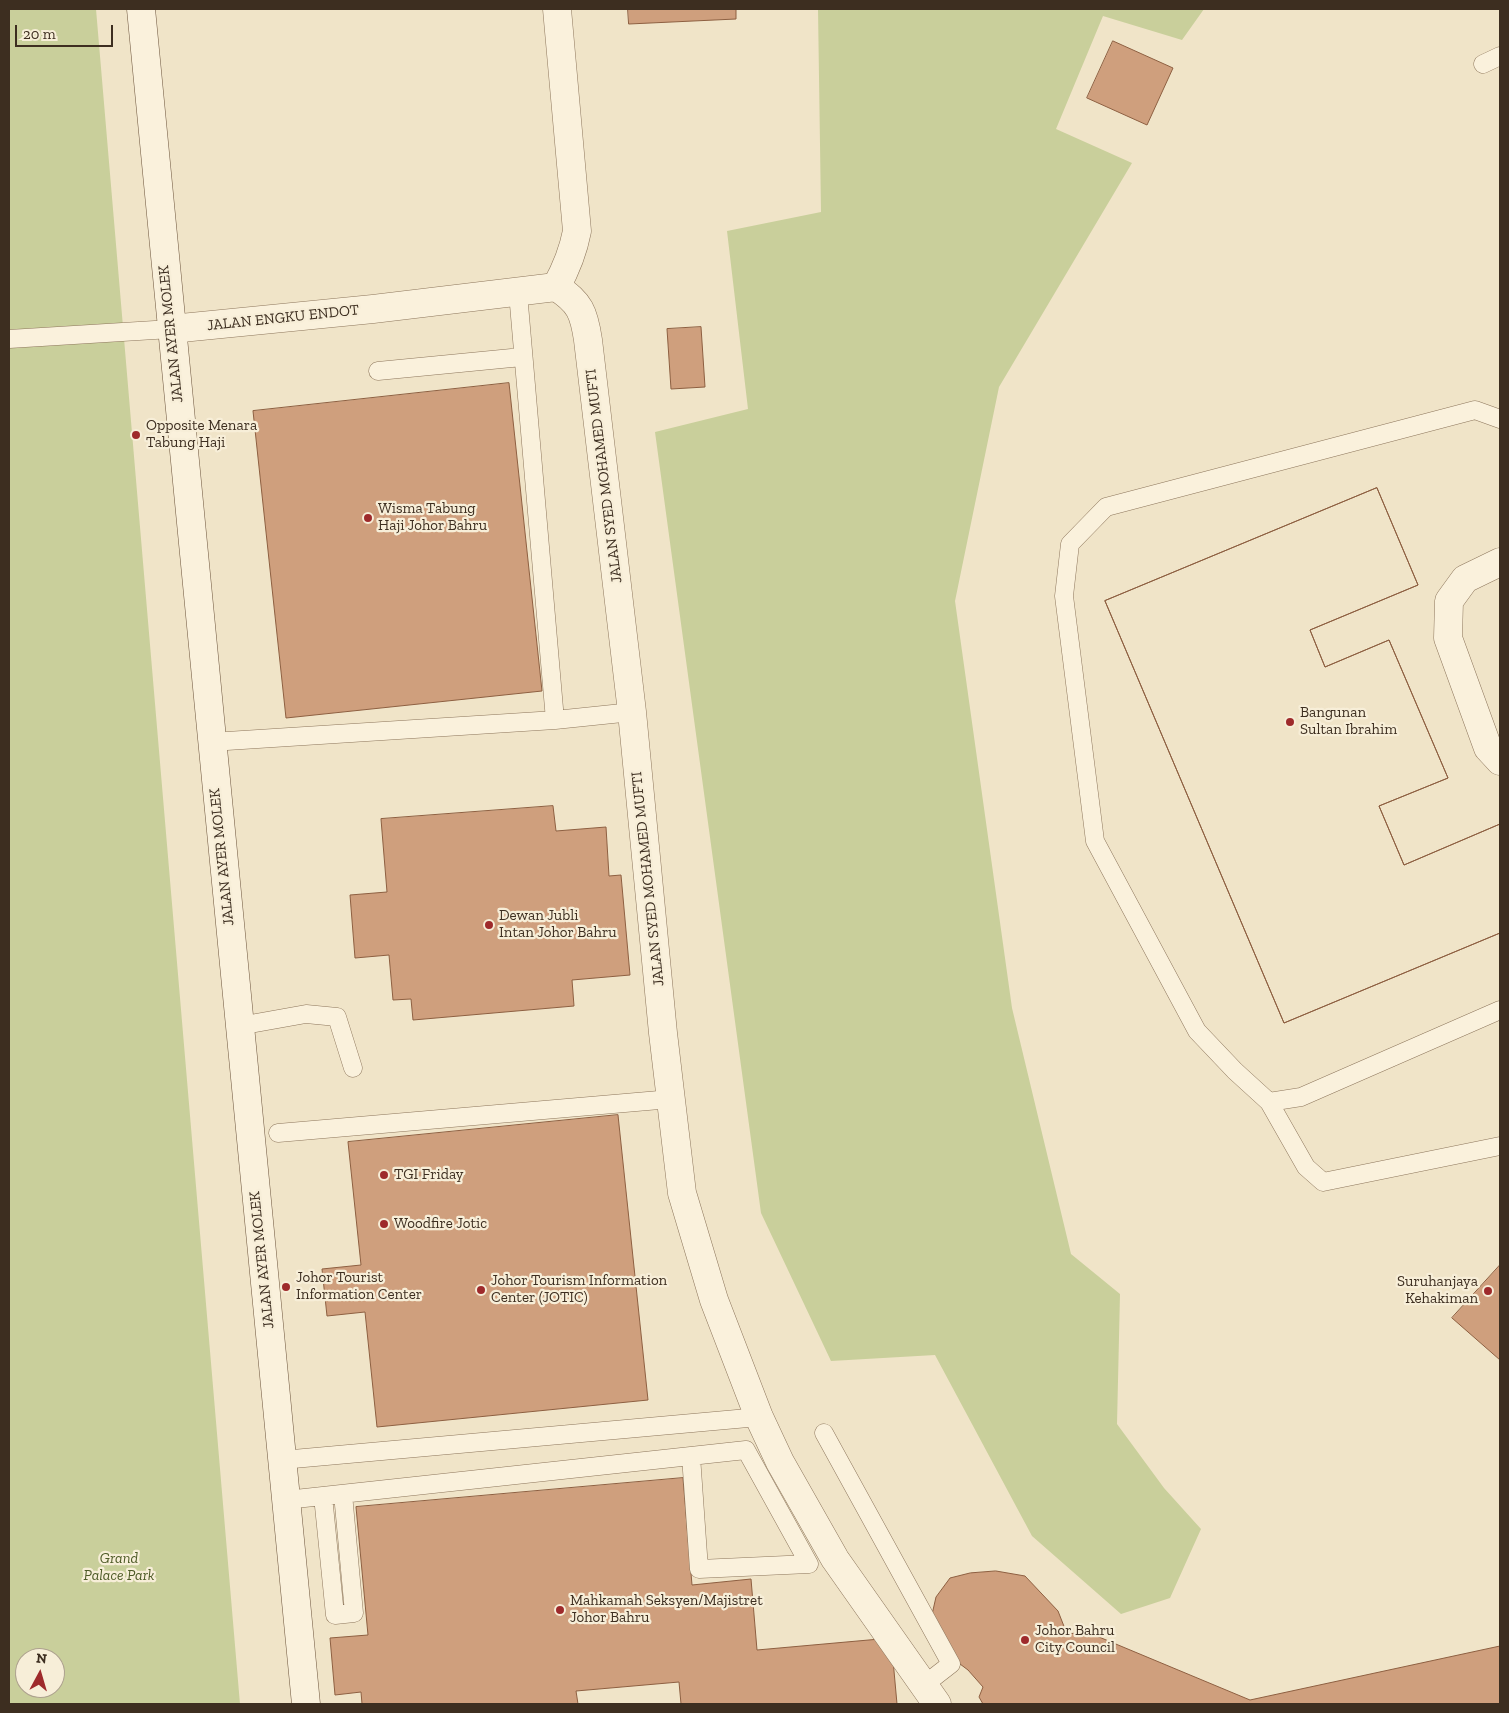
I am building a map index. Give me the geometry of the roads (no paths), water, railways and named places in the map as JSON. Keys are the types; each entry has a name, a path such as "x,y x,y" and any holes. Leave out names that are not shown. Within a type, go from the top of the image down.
{"street":[{"name":"JALAN AYER MOLEK","path":"140,9 306,1704"},
{"path":"556,287 570,258 577,231 557,9"},
{"name":"JALAN ENGKU ENDOT","path":"171,329 518,293 556,287"},
{"name":"JALAN SYED MOHAMED MUFTI","path":"556,287 569,295 585,317 632,712 682,1193 714,1300 759,1418 780,1462 835,1558 930,1695"},
{"path":"1500,562 1465,579 1449,601 1448,638 1488,748 1500,761"}],"lane":[{"path":"1483,64 1500,56"},
{"path":"518,293 522,357 555,720"},
{"name":"JALAN ENGKU ENDOT","path":"9,339 171,329"},
{"path":"378,371 522,357"},
{"path":"1500,419 1475,410 1106,507 1070,544 1064,596 1095,842 1197,1031 1235,1071 1269,1102 1306,1167 1323,1182 1500,1146"},
{"path":"211,742 555,720 632,712"},
{"path":"1269,1102 1301,1097 1500,1010"},
{"path":"239,1026 306,1014 338,1017 353,1068"},
{"path":"278,1133 671,1099"},
{"path":"282,1460 759,1418"},
{"path":"824,1433 951,1664 930,1695"},
{"path":"286,1500 746,1450 808,1564 699,1569 691,1456"},
{"path":"322,1496 334,1615 354,1613 343,1494"}],"place":[{"name":"Opposite Menara Tabung Haji","path":"136,435"},
{"name":"Wisma Tabung Haji Johor Bahru","path":"368,518"},
{"name":"Bangunan Sultan Ibrahim","path":"1290,722"},
{"name":"Dewan Jubli Intan Johor Bahru","path":"489,925"},
{"name":"TGI Friday","path":"384,1175"},
{"name":"Woodfire Jotic","path":"384,1224"},
{"name":"Johor Tourist Information Center","path":"286,1287"},
{"name":"Johor Tourism Information Center (JOTIC)","path":"481,1290"},
{"name":"Suruhanjaya Kehakiman","path":"1488,1291"},
{"name":"Mahkamah Seksyen/Majistret Johor Bahru","path":"560,1610"},
{"name":"Johor Bahru City Council","path":"1025,1640"}],"park label":[{"name":"Grand Palace Park","path":"119,1568"}]}
